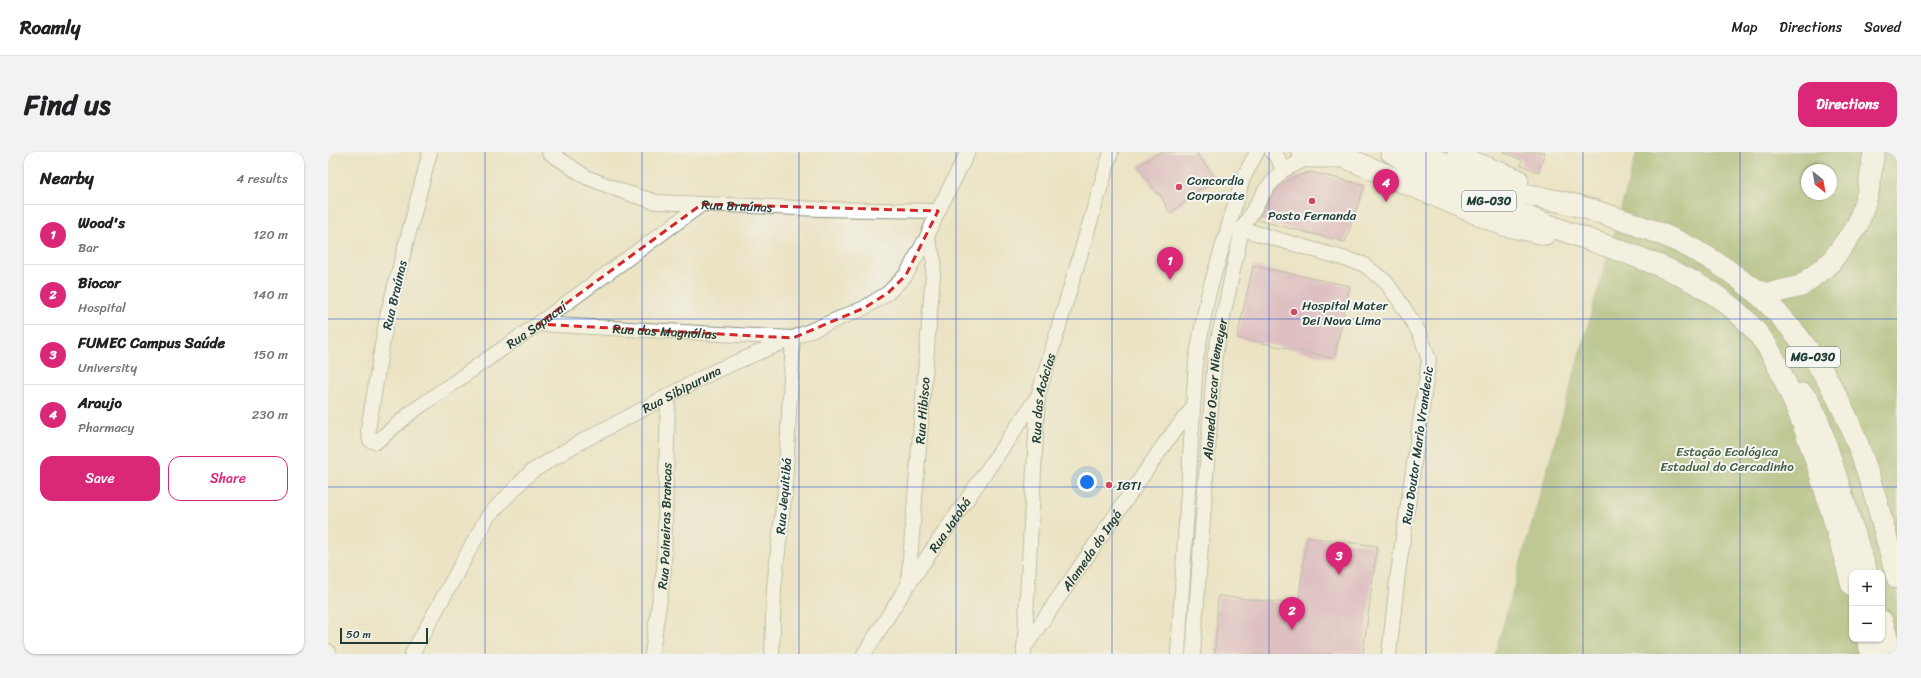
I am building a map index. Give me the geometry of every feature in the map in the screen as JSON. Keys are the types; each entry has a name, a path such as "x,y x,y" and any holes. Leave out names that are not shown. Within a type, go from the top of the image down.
{"highway":[{"name":"MG-030","path":"1391,152 1436,178 1476,196 1591,241 1662,266 1688,279 1733,308 1747,322 1766,346 1781,372 1800,415 1820,474 1849,574"},
{"name":"MG-030","path":"1423,152 1440,163 1485,183 1591,210 1667,236 1691,248 1731,273 1756,291 1778,313 1807,348 1834,390 1853,432 1873,488 1897,578"},
{"path":"1449,152 1517,180 1554,192 1591,210"},
{"path":"1731,273 1762,293 1772,293 1801,286 1813,278 1831,262 1858,224 1868,192 1874,152"},
{"path":"1310,154 1344,157 1358,162 1504,226 1568,239 1591,241"},
{"path":"1781,372 1808,400 1819,423 1866,570"},
{"path":"1885,631 1892,654"},
{"path":"1868,642 1872,654"}],"street":[{"name":"Rua Braúnas","path":"370,440 368,430 387,316 430,152"},
{"name":"Rua Braúnas","path":"549,152 586,178 656,202 820,209 938,211"},
{"name":"Rua Sibipuruna","path":"412,654 488,516 531,472 575,445 715,372 864,308 888,293 906,275 927,237 938,211 968,152"},
{"name":"Rua das Acácias","path":"1023,652 1038,396 1112,152"},
{"name":"Alameda Oscar Niemeyer","path":"1178,654 1196,360 1208,295 1243,178 1257,152"},
{"path":"1272,152 1278,158 1283,170"},
{"name":"Alameda Oscar Niemeyer","path":"1193,654 1215,354 1242,229 1266,189 1283,170 1310,154"},
{"name":"Rua Sapucaí","path":"370,440 376,442 413,411 538,324 702,204"},
{"name":"Rua Doutor Mario Vrandecic","path":"1242,229 1363,264 1386,282 1400,302 1420,334 1429,360 1398,574 1389,654"},
{"name":"Rua Hibisco","path":"908,585 934,261 927,237"},
{"name":"Rua das Magnólias","path":"538,324 793,338"},
{"name":"Rua Jequitibá","path":"772,654 774,588 785,488 793,338"},
{"name":"Rua Jatobá","path":"864,654 908,585 1038,396"},
{"name":"Rua Paineiras Brancas","path":"652,654 664,569 668,397"},
{"name":"Alameda do Ingá","path":"1023,652 1165,443 1193,407"}],"highlighted area":[{"path":"702,204 938,211 906,275 888,293 864,308 793,338 538,324"}],"green space":[{"name":"Estação Ecológica Estadual do Cercadinho","path":"1637,152 1897,152 1897,654 1495,654"}],"building":[{"name":"Concordia Corporate","path":"1161,152 1196,152 1217,181 1195,192 1195,194 1170,213 1159,193 1157,194 1138,166"},
{"path":"1503,152 1545,152 1538,172 1521,165 1522,160"},
{"path":"1310,172 1365,185 1345,242 1257,220 1273,194 1281,185 1292,178"},
{"name":"Hospital Mater Dei Nova Lima","path":"1253,266 1350,286 1334,358 1237,338"},
{"path":"1307,537 1377,546 1363,654 1215,654 1218,596 1298,604"}],"place":[{"name":"Concordia Corporate","path":"1179,187"},
{"name":"Posto Fernanda","path":"1312,201"},
{"name":"Araujo","path":"1386,202"},
{"name":"Wood's","path":"1170,280"},
{"name":"Hospital Mater Dei Nova Lima","path":"1294,312"},
{"name":"IGTI","path":"1109,485"},
{"name":"FUMEC Campus Saúde","path":"1339,575"},
{"name":"Biocor","path":"1292,630"}]}
